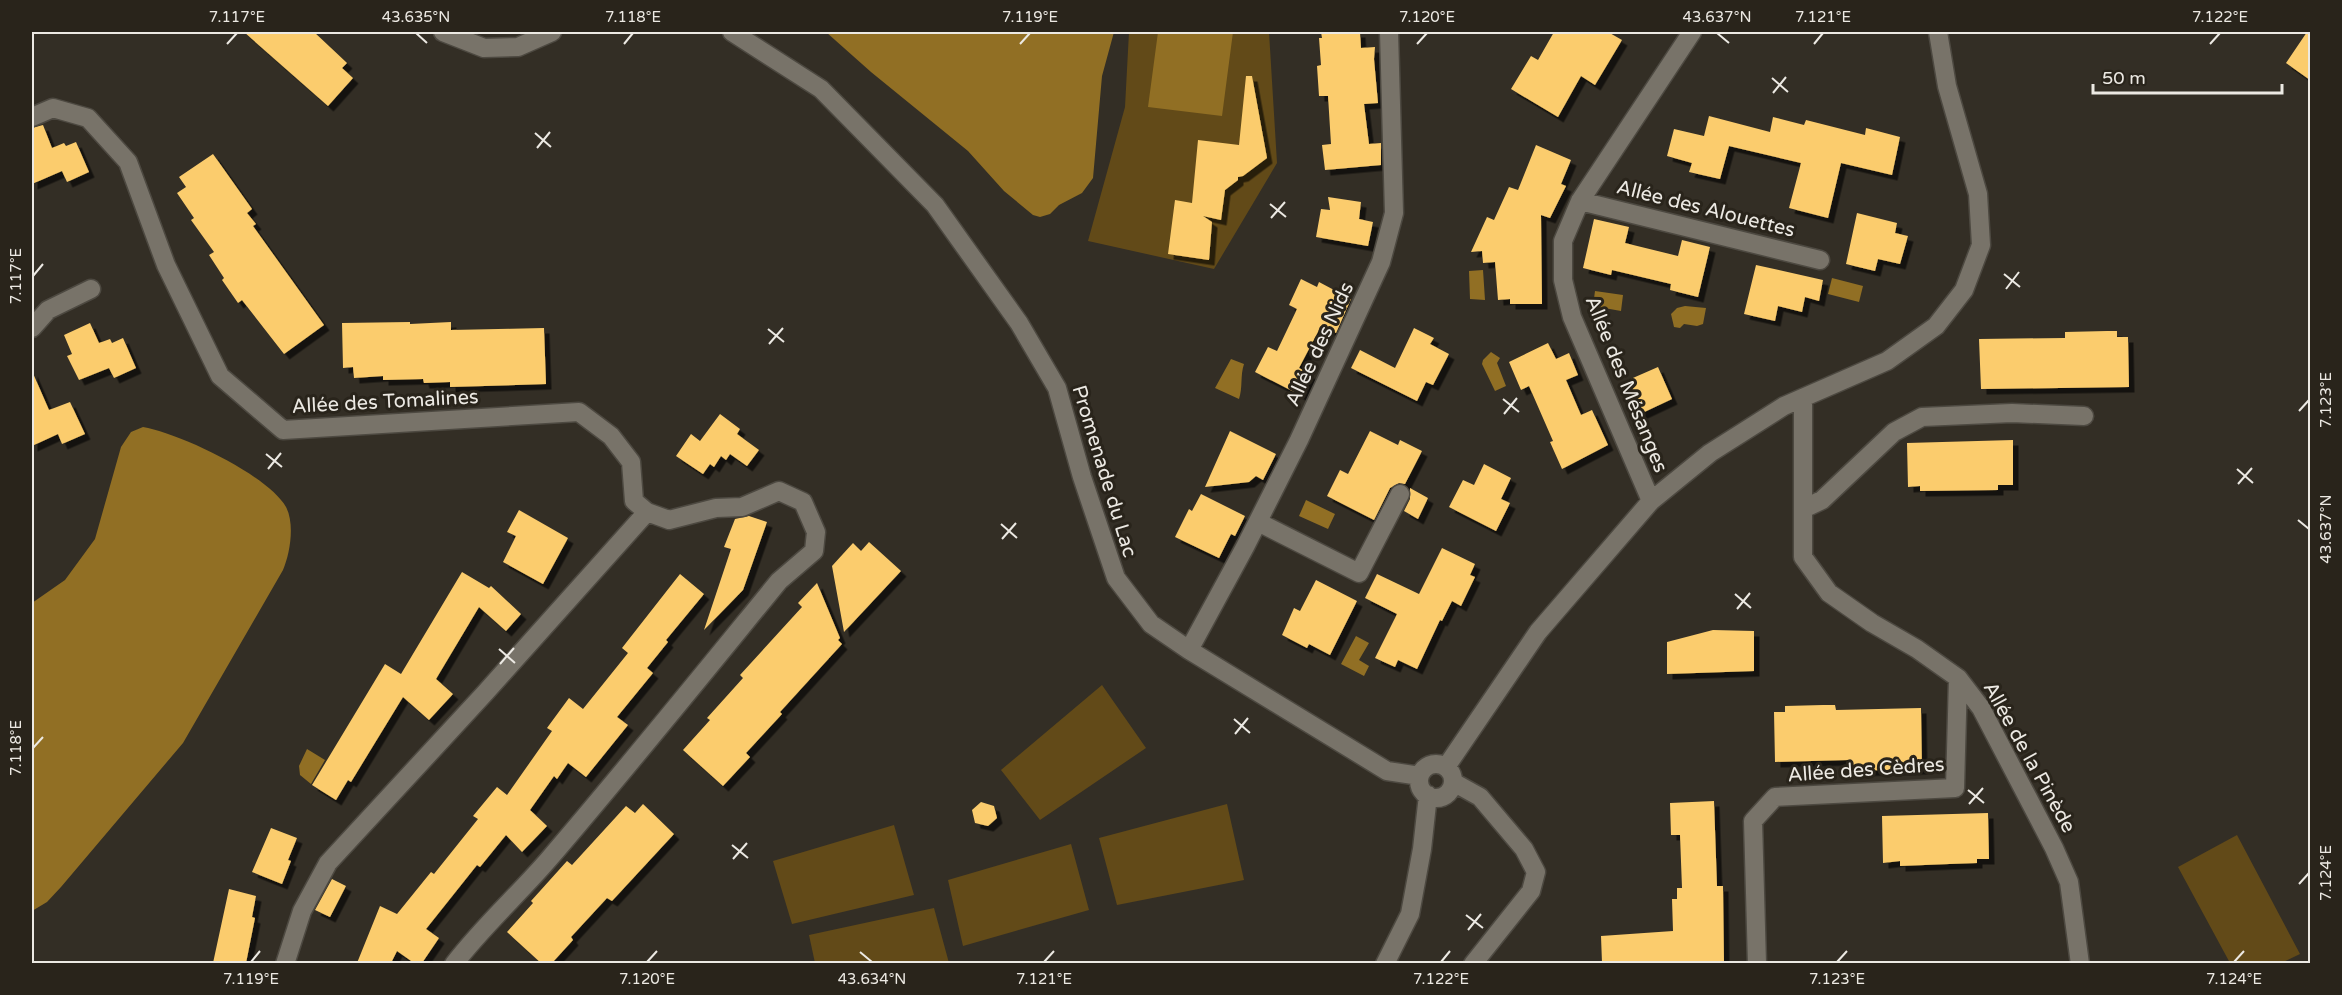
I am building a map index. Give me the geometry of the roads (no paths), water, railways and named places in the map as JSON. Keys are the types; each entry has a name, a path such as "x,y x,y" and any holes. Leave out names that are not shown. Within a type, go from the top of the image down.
{"street":[{"path":"443,32 484,48 518,47 552,32"},
{"name":"Promenade du Lac","path":"732,32 820,89 935,205 1019,323 1057,388 1116,579 1151,624 1189,650 1387,771 1420,776"},
{"name":"Allée des Nids","path":"1189,650 1299,440 1382,262 1394,213 1389,32"},
{"name":"Allée des Mésanges","path":"1651,501 1572,317 1563,280 1563,241 1580,201 1692,32"},
{"path":"1473,963 1531,891 1536,872 1524,849 1479,797 1450,775 1442,765 1431,765 1422,771 1421,788 1428,795 1434,797 1444,795 1452,787 1450,775 1538,632 1651,501 1710,453 1785,406 1887,361 1936,326 1964,290 1981,245 1978,194 1947,86 1938,32"},
{"name":"Allée des Tomalines","path":"32,117 53,108 88,118 128,162 166,265 220,376 283,430 579,412 611,436 630,462 634,501 647,512"},
{"name":"Allée des Alouettes","path":"1580,201 1820,260"},
{"path":"32,328 48,310 90,289"},
{"name":"Allée de la Pinède","path":"1803,398 1803,557 1829,593 1958,678 1981,708 2054,848 2069,882 2080,963"},
{"path":"1803,509 1822,500 1894,432 1922,417 2012,413 2084,416"},
{"path":"285,963 303,911 328,863 485,693 647,512 669,519 716,508 742,507 779,491 803,502 816,532 814,551 779,581 539,872 477,934 454,963"},
{"path":"1257,522 1359,573 1400,494"},
{"name":"Allée des Cèdres","path":"1757,963 1753,821 1775,797 1955,788 1958,678"},
{"path":"1385,963 1410,914 1422,849 1428,795"}]}
